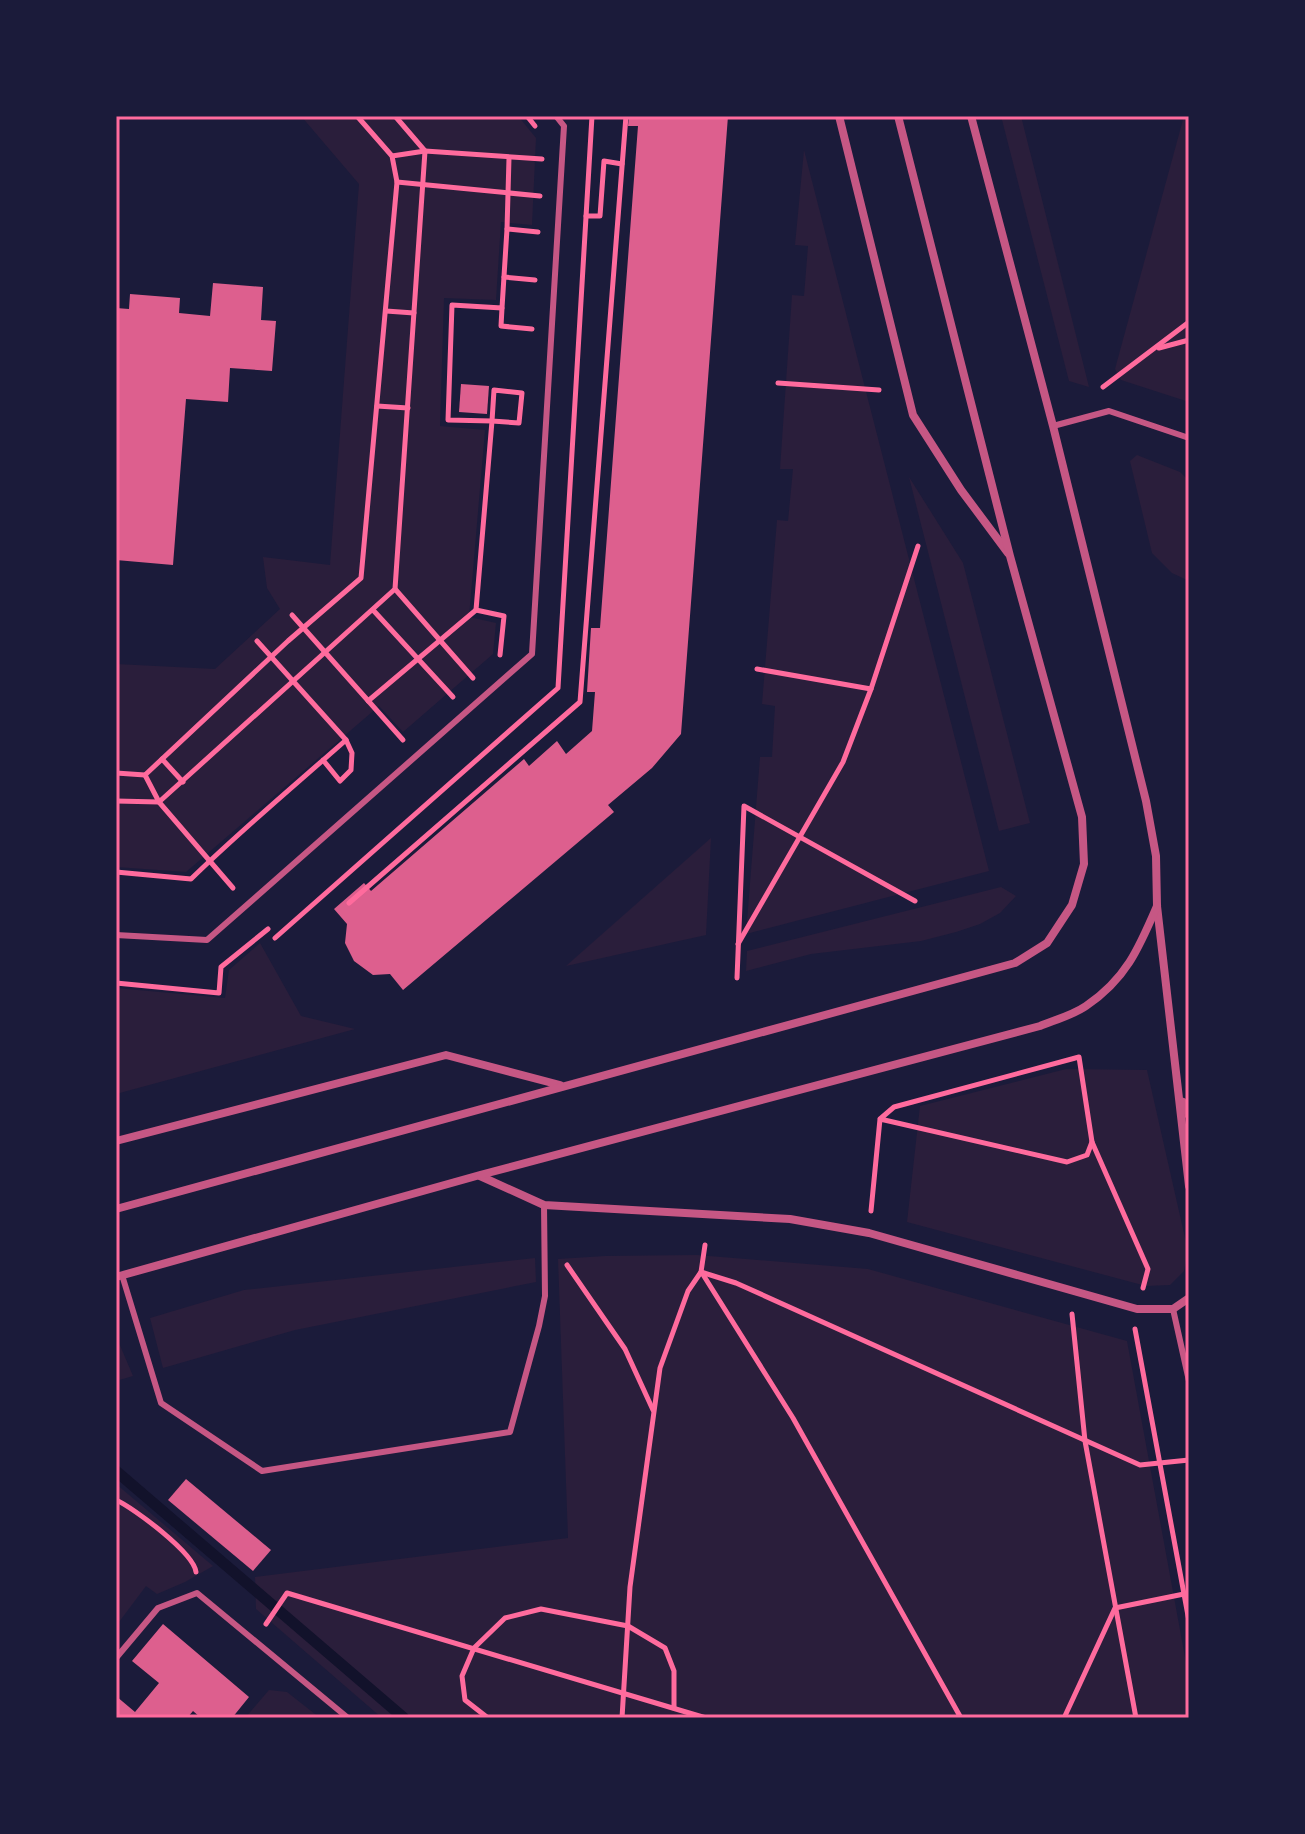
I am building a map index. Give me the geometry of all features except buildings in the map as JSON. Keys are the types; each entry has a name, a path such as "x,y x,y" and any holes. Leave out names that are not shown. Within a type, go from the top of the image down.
{"street":[{"path":"839,116 913,415 961,490 1010,556"},
{"path":"116,1209 1015,963 1047,943 1072,905 1084,864 1082,817 1010,556 898,116"},
{"path":"971,116 1053,426 1146,801 1156,856 1157,906 1189,1186"},
{"path":"119,1276 480,1175 1040,1026 1084,1008 1117,980 1136,955 1157,906"},
{"path":"116,1141 446,1055 561,1085"},
{"path":"1179,1094 1189,1116"},
{"path":"480,1175 544,1205 790,1219 869,1233 1137,1309 1173,1309 1189,1298"}],"lane":[{"path":"116,935 207,940 532,654 564,126 556,116"},
{"path":"1053,426 1109,411 1189,438"},
{"path":"119,1276 161,1403 262,1471 510,1432 545,1296 544,1205"},
{"path":"1173,1309 1189,1381"},
{"path":"116,1658 158,1608 197,1593 348,1718"}],"path":[{"path":"116,773 145,775 361,578 397,182 392,156 357,116"},
{"path":"116,801 159,802 395,589 425,151 395,116"},
{"path":"527,116 543,135"},
{"path":"275,938 558,688 592,116"},
{"path":"542,172 543,147"},
{"path":"392,156 425,151 542,159"},
{"path":"509,157 501,326 534,329 535,317"},
{"path":"586,216 600,216 604,161 622,164"},
{"path":"397,182 541,196"},
{"path":"540,208 541,184"},
{"path":"507,229 539,232 540,220"},
{"path":"504,277 537,280 536,292"},
{"path":"368,701 476,610 492,421 494,390 522,393 519,423 492,421 448,420 452,305 502,308"},
{"path":"386,311 414,313"},
{"path":"1103,387 1189,322"},
{"path":"1154,349 1189,340"},
{"path":"778,383 879,390"},
{"path":"377,406 408,408"},
{"path":"738,944 843,762 871,689 918,546"},
{"path":"395,589 473,679"},
{"path":"373,610 453,697"},
{"path":"476,610 504,616 501,655 491,663"},
{"path":"292,615 403,740 413,732"},
{"path":"257,641 346,740 352,753 351,770 340,781 323,760"},
{"path":"757,669 871,689"},
{"path":"443,705 482,671"},
{"path":"116,872 191,879 346,740"},
{"path":"162,759 183,782"},
{"path":"145,775 159,802 247,904"},
{"path":"737,978 744,806 915,901"},
{"path":"116,983 219,993 221,967 268,929"},
{"path":"869,1233 880,1119 894,1107 1079,1057 1092,1142 1148,1269 1137,1309 1135,1331 1189,1621"},
{"path":"880,1119 1067,1162 1087,1155 1092,1142"},
{"path":"622,1718 640,1508 660,1368 688,1291 701,1272 705,1245"},
{"path":"562,1259 625,1349 654,1411"},
{"path":"701,1272 736,1283 1140,1465 1189,1460"},
{"path":"701,1272 793,1418 961,1718"},
{"path":"1072,1313 1085,1441 1136,1718"},
{"path":"116,1500 186,1553 195,1566 197,1593"},
{"path":"264,1628 287,1593 706,1718"},
{"path":"1115,1608 1184,1594"},
{"path":"1064,1718 1115,1608"},
{"path":"488,1718 465,1700 462,1676 474,1648 505,1618 541,1609 628,1626 665,1648 674,1671 674,1708"}],"shaded area":[{"path":"301,116 469,116 472,119 475,116 518,116 536,138 532,225 501,222 496,300 444,298 440,426 485,430 469,617 496,623 493,654 403,732 379,706 186,872 116,867 116,664 215,669 280,609 267,588 263,557 330,565 359,184"},
{"path":"1001,116 1021,116 1089,387 1069,381"},
{"path":"1184,116 1189,116 1189,402 1121,380 1115,369"},
{"path":"804,150 989,871 746,934 760,757 772,757 775,706 762,704 777,520 788,521 793,469 780,469 792,295 804,296 808,246 795,245"},
{"path":"1137,455 1180,472 1189,481 1189,581 1172,573 1152,553 1130,461"},
{"path":"909,477 963,563 1030,823 999,831"},
{"path":"711,838 706,935 566,966"},
{"path":"1001,887 1016,896 1000,913 956,932 921,941 811,954 746,971 747,951"},
{"path":"260,943 301,1016 355,1029 116,1094 116,988 225,998 229,970"},
{"path":"1066,1069 1147,1070 1188,1251 1184,1271 1170,1285 1146,1286 907,1222 920,1106"},
{"path":"697,1255 868,1269 1127,1341 1189,1679 1189,1718 382,1718 256,1609 255,1577 568,1538 558,1259"},
{"path":"535,1258 536,1282 295,1330 163,1368 150,1318 244,1290"},
{"path":"116,1336 133,1376 116,1381"},
{"path":"116,1484 213,1566 157,1594 146,1586 116,1626"},
{"path":"269,1690 287,1692 320,1718 245,1718"}],"waterway":[{"path":"116,1471 404,1718"}]}
